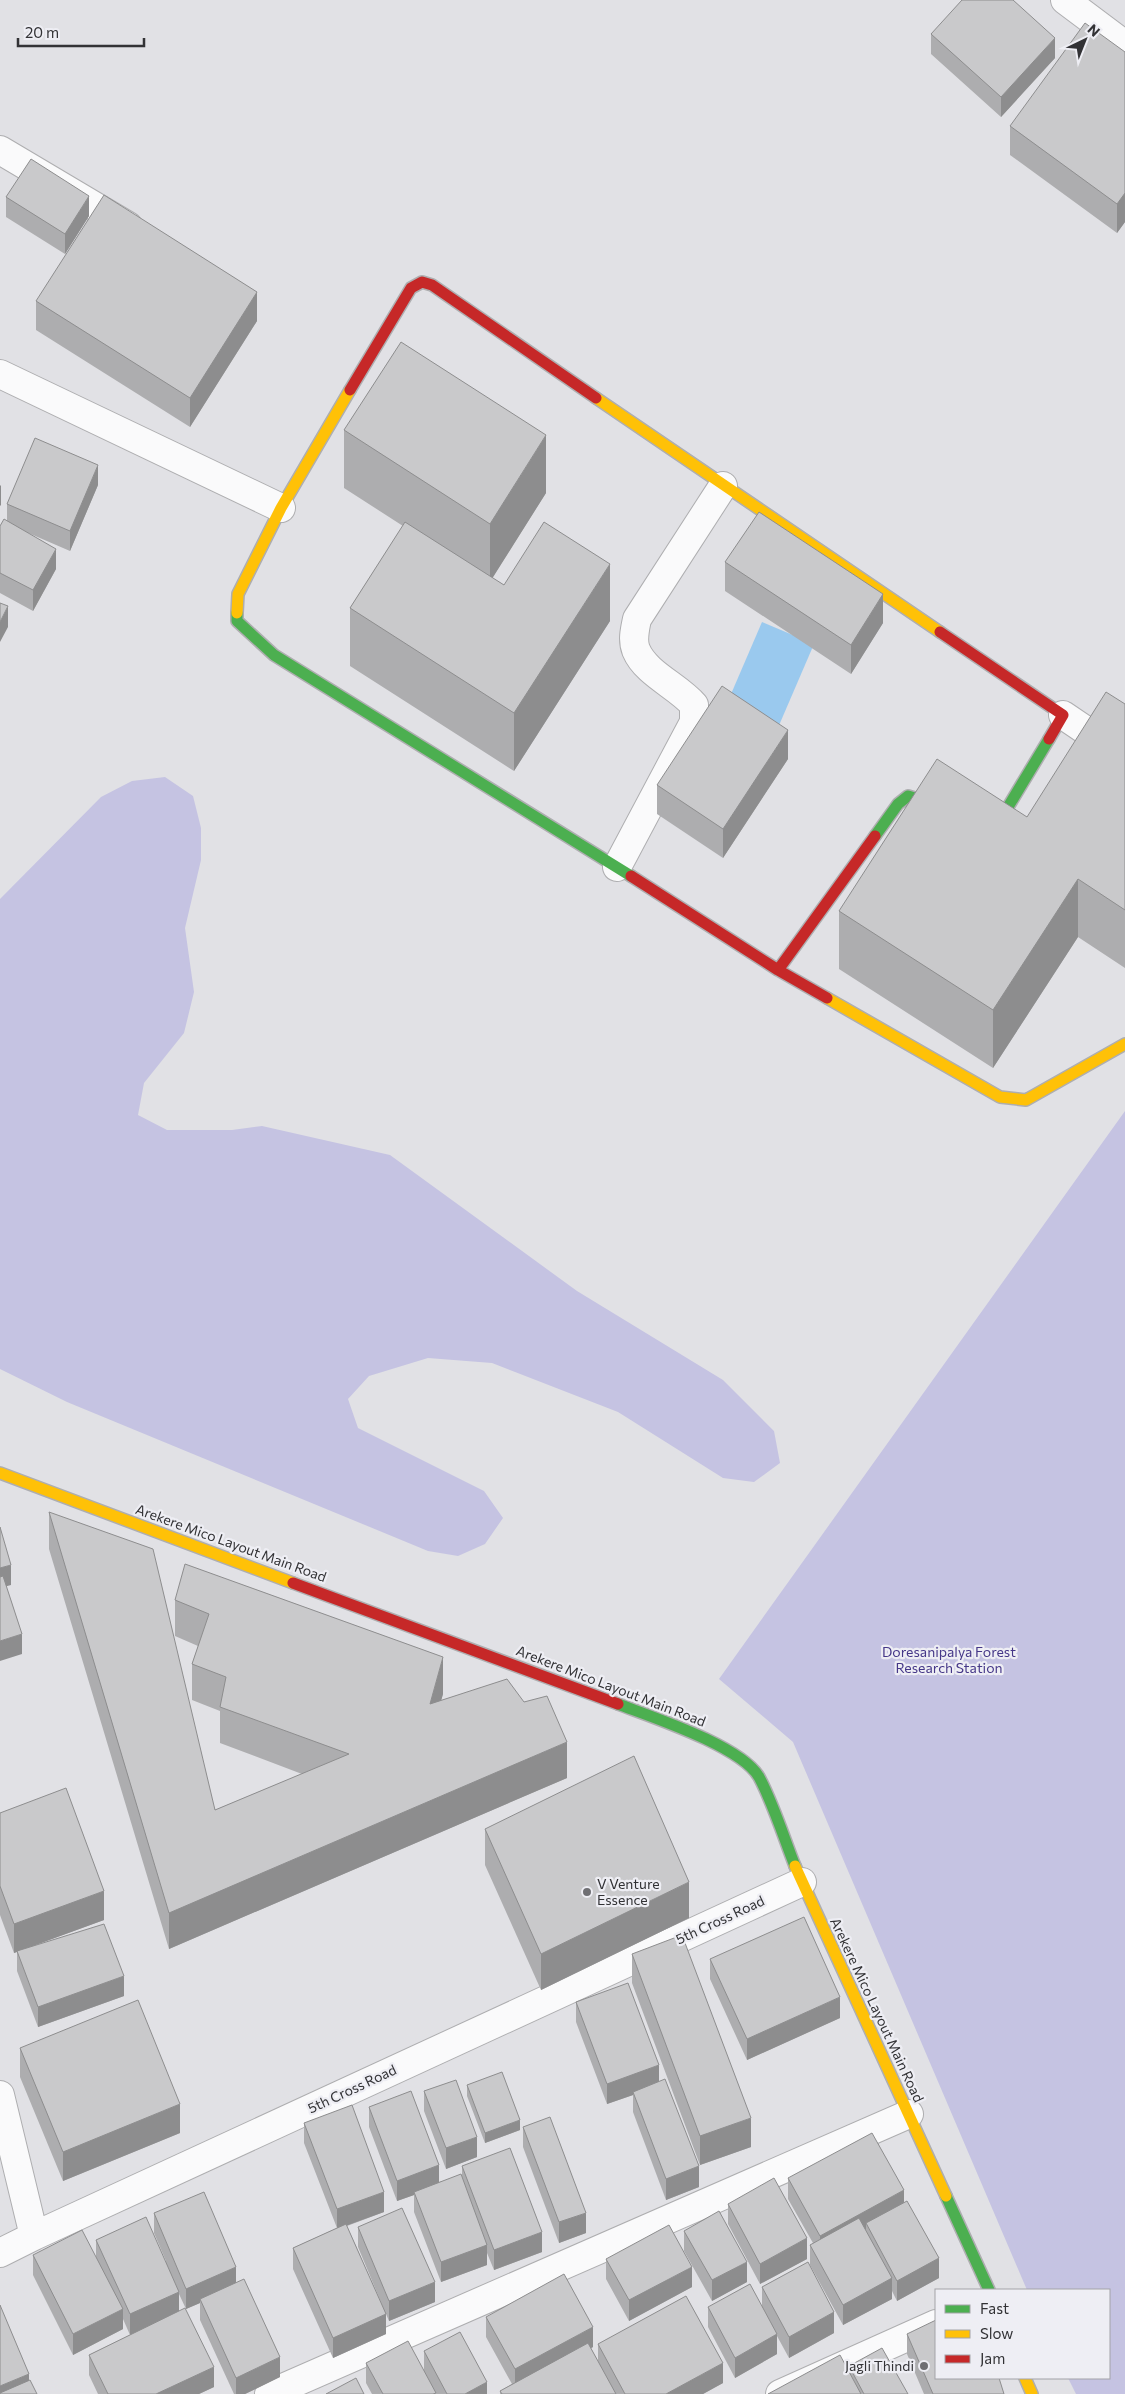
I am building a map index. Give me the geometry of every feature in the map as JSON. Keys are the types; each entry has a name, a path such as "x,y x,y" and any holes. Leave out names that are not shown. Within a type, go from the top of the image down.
{"street":[{"path":"1065,0 1125,45"},
{"path":"0,150 145,236"},
{"path":"1125,757 723,486 440,290 422,282 411,288 281,508 238,594 237,621 274,655 617,867 778,970 1000,1097 1026,1100 1125,1044"},
{"path":"0,374 281,508"},
{"path":"617,867 694,722 694,705 685,694 647,666 636,649 634,635 637,619 723,486"},
{"path":"778,970 898,804 908,796 920,797 982,820 995,820 1005,812 1063,715"},
{"name":"Arekere Mico Layout Main Road","path":"0,1473 692,1732 737,1757 758,1776 802,1882 989,2289"},
{"name":"5th Cross Road","path":"0,2253 802,1882"},
{"path":"0,2095 34,2236"},
{"path":"269,2394 909,2114"},
{"path":"780,2394 935,2324"},
{"path":"1025,2379 1032,2394"}],"green space":[{"path":"165,777 193,796 201,828 201,860 185,928 194,992 184,1033 144,1083 138,1115 167,1130 232,1130 262,1126 390,1155 577,1291 723,1380 774,1431 780,1463 754,1482 723,1478 618,1412 492,1363 428,1358 369,1376 348,1399 358,1428 484,1491 503,1518 485,1544 458,1556 428,1551 67,1402 0,1369 0,899 101,797 132,781"},
{"name":"Doresanipalya Forest Research Station","path":"1125,1111 1125,2394 1076,2394 1068,2379 1110,2379 1110,2289 1027,2289 793,1742 719,1679"}],"shaded area":[{"path":"762,622 814,644 777,730 725,708"}],"building":[{"path":"962,0 1013,0 1055,38 1001,97 931,34"},
{"path":"1085,23 1125,52 1125,193 1117,204 1010,126"},
{"path":"31,159 89,196 65,234 6,197"},
{"path":"104,195 257,292 190,398 36,301"},
{"path":"401,342 546,435 490,524 344,430"},
{"path":"35,438 98,465 70,531 7,504"},
{"path":"759,512 883,594 851,645 725,562"},
{"path":"4,519 56,549 33,590 0,573 0,526"},
{"path":"405,522 504,585 544,522 610,564 514,713 350,608"},
{"path":"0,603 8,606 0,622"},
{"path":"722,686 788,730 723,829 657,785"},
{"path":"1106,692 1125,704 1125,910 1078,879 993,1010 839,911 937,759 1027,817"},
{"path":"49,1512 153,1549 215,1810 349,1754 220,1707 226,1677 192,1664 209,1614 175,1600 185,1564 443,1657 430,1704 507,1679 524,1702 547,1696 567,1742 169,1913"},
{"path":"0,1527 11,1565 0,1568"},
{"path":"3,1576 22,1634 0,1641 0,1577"},
{"name":"V Venture Essence","path":"634,1756 689,1882 541,1954 485,1829"},
{"path":"66,1788 104,1891 14,1924 0,1886 0,1813"},
{"path":"804,1917 840,1997 747,2039 710,1959"},
{"path":"104,1924 124,1976 38,2007 17,1951"},
{"path":"682,1935 751,2118 700,2136 632,1954"},
{"path":"628,1983 659,2065 607,2084 576,2002"},
{"path":"138,2000 180,2104 63,2152 20,2048"},
{"path":"502,2072 520,2120 485,2133 467,2085"},
{"path":"665,2079 699,2166 666,2179 633,2092"},
{"path":"456,2080 477,2137 446,2148 424,2091"},
{"path":"411,2091 439,2165 397,2181 369,2107"},
{"path":"352,2105 384,2192 337,2209 304,2123"},
{"path":"550,2117 586,2213 559,2222 523,2127"},
{"path":"872,2133 904,2190 820,2236 788,2178"},
{"path":"510,2148 542,2232 494,2250 462,2166"},
{"path":"461,2174 487,2245 441,2262 414,2192"},
{"path":"774,2178 807,2238 760,2264 728,2204"},
{"path":"204,2192 236,2267 186,2289 154,2213"},
{"path":"907,2201 939,2258 897,2281 866,2223"},
{"path":"402,2208 435,2282 389,2301 358,2227"},
{"path":"719,2211 747,2262 712,2280 684,2231"},
{"path":"146,2217 179,2292 130,2314 96,2240"},
{"path":"859,2218 892,2278 843,2305 810,2245"},
{"path":"346,2224 386,2314 333,2338 293,2248"},
{"path":"669,2225 692,2267 629,2300 606,2259"},
{"path":"82,2230 123,2309 73,2334 33,2255"},
{"path":"808,2262 834,2312 789,2337 762,2287"},
{"path":"564,2274 593,2327 515,2369 486,2317"},
{"path":"244,2279 280,2357 236,2378 200,2299"},
{"path":"750,2284 777,2334 735,2358 708,2307"},
{"path":"686,2296 723,2363 666,2394 625,2394 598,2344"},
{"path":"0,2305 29,2374 0,2386"},
{"path":"185,2308 214,2367 156,2394 108,2394 89,2355"},
{"name":"Jagli Thindi","path":"935,2320 935,2379 999,2379 1004,2394 933,2394 907,2334"},
{"path":"460,2332 487,2382 465,2394 447,2394 424,2351"},
{"path":"408,2341 436,2393 383,2394 366,2363"},
{"path":"588,2343 616,2394 502,2394 500,2391"},
{"path":"882,2348 908,2394 864,2394 849,2366"},
{"path":"840,2355 861,2394 768,2394"},
{"path":"356,2378 364,2394 326,2394"},
{"path":"30,2380 37,2394 0,2394 0,2393"}],"traffic: fast":[{"path":"237,613 237,621 274,655 631,876"},
{"path":"875,836 898,804 908,796 979,818 995,820 1005,812 1049,739"},
{"path":"618,1704 694,1734 734,1754 749,1765 759,1777 764,1787 795,1866"},
{"path":"946,2196 989,2289"}],"traffic: slow":[{"path":"237,613 238,594 281,508 350,390"},
{"path":"596,398 940,632"},
{"path":"827,998 1000,1097 1026,1100 1125,1044"},
{"path":"0,1473 293,1583"},
{"path":"795,1866 946,2196"},
{"path":"1025,2379 1032,2394"}],"traffic: jam":[{"path":"350,390 411,288 422,282 432,285 596,398"},
{"path":"940,632 1063,715 1049,739"},
{"path":"778,970 875,836"},
{"path":"631,876 778,970 827,998"},
{"path":"293,1583 618,1704"}],"place":[{"name":"V Venture Essence","path":"587,1892"},
{"name":"Jagli Thindi","path":"924,2366"}]}
